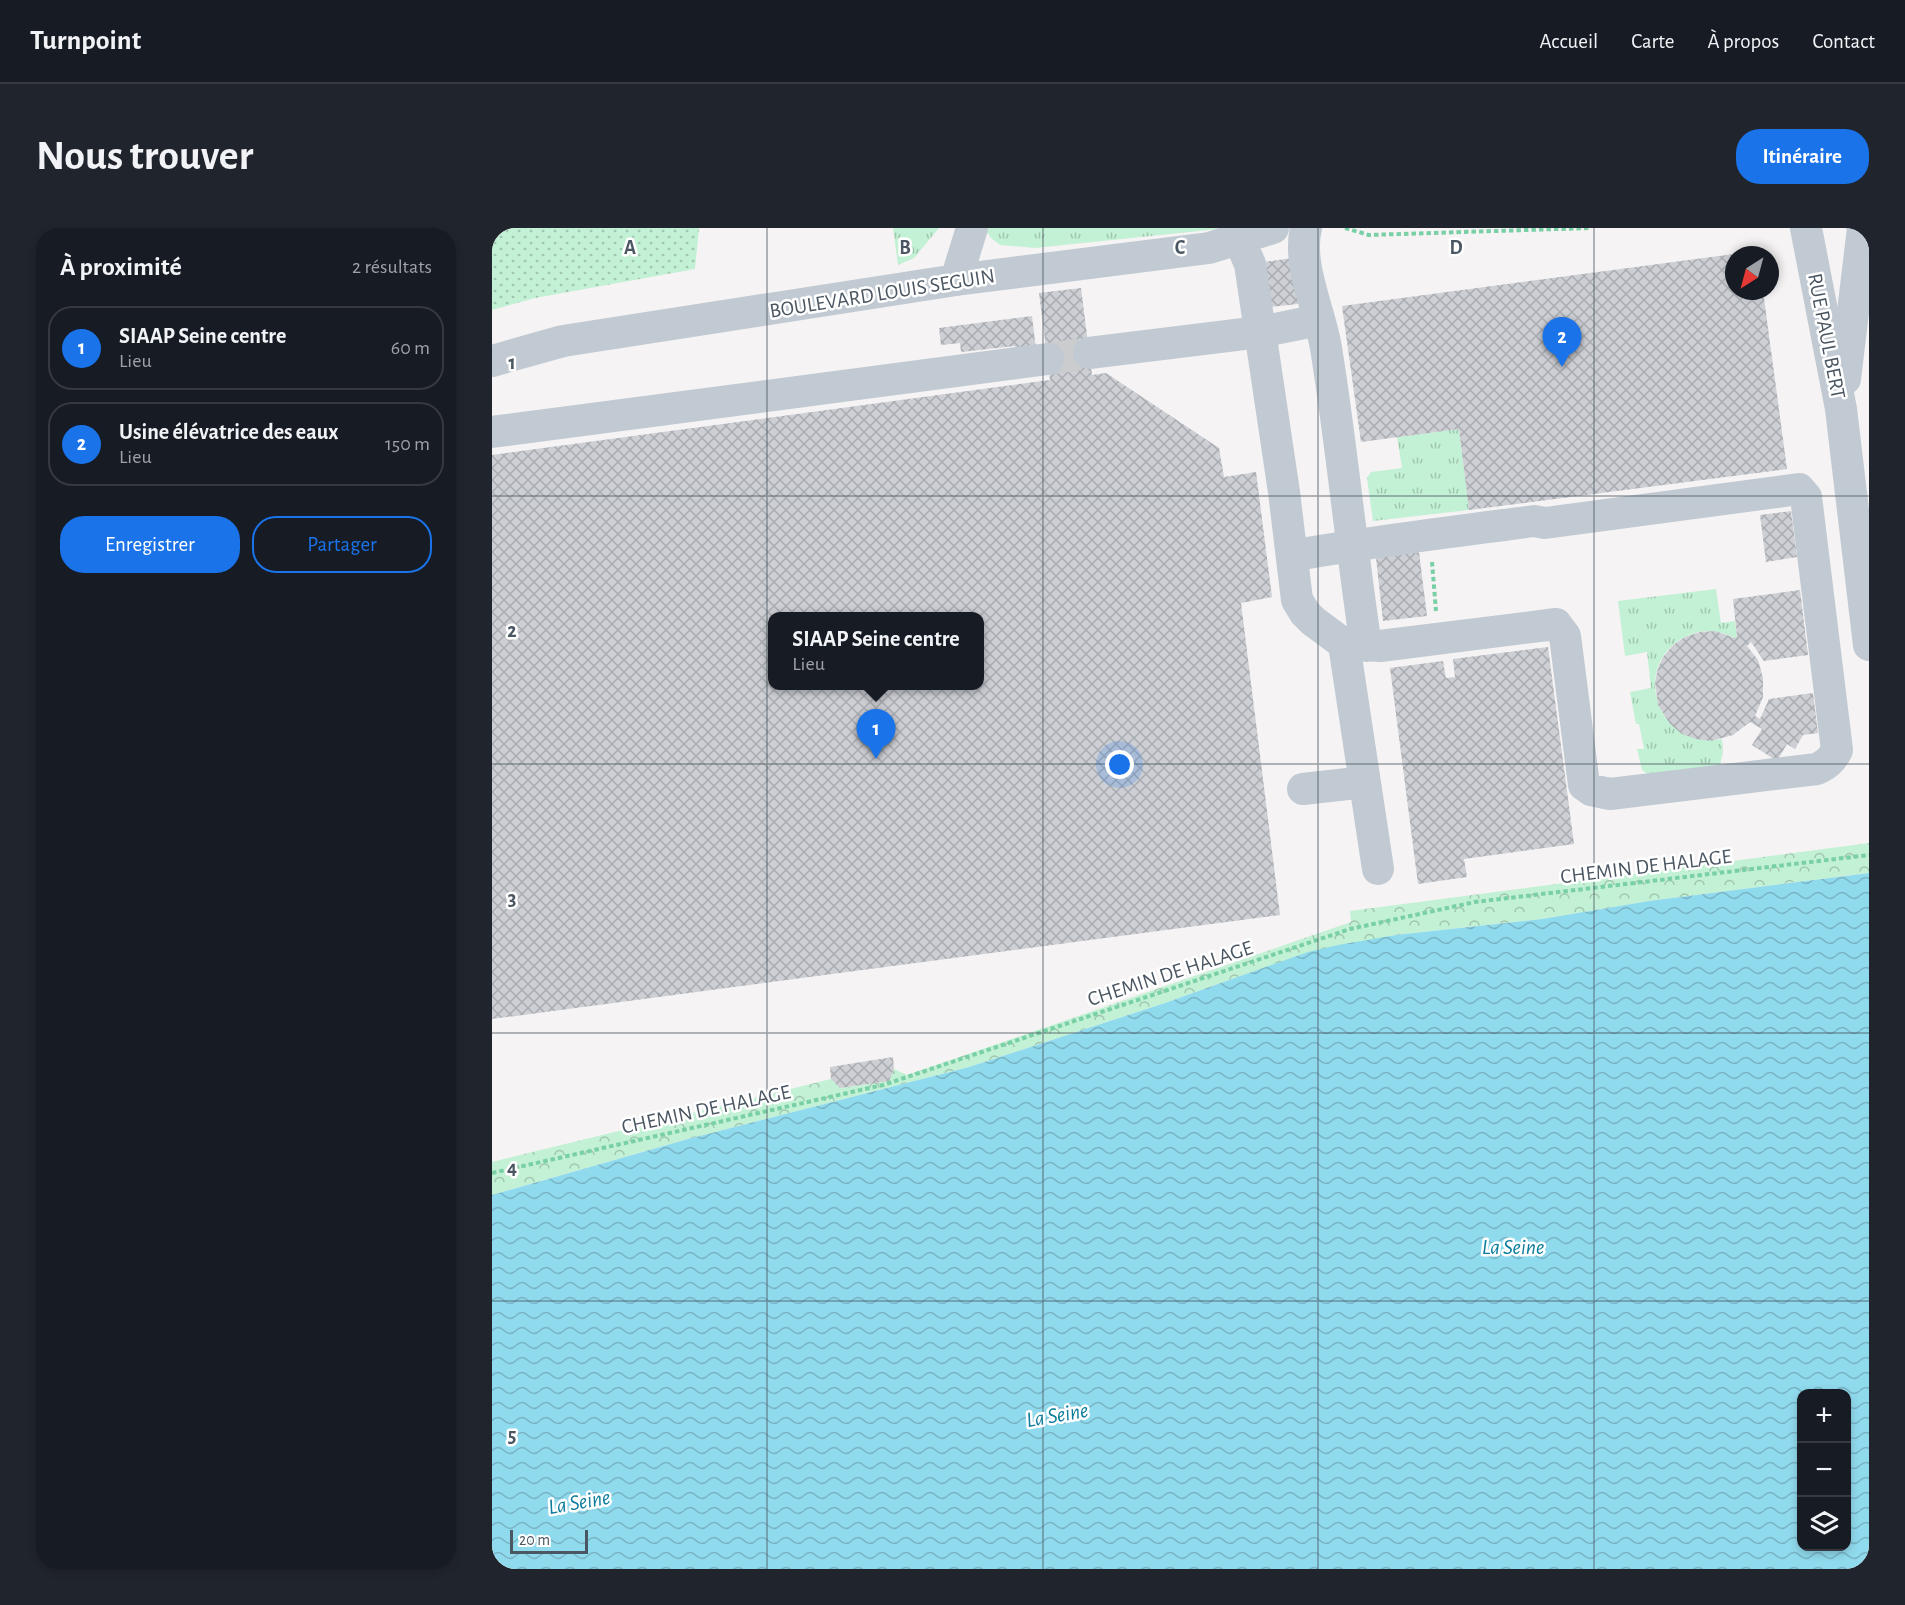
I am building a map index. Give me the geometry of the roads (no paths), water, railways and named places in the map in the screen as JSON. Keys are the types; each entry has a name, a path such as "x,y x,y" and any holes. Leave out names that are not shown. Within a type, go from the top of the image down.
{"street":[{"path":"956,280 972,228"},
{"name":"BOULEVARD LOUIS SEGUIN","path":"492,361 563,341 956,280 1209,248 1273,228"},
{"path":"1306,228 1304,238 1306,267 1326,348 1351,545 1355,645 1365,782 1378,869"},
{"name":"RUE PAUL BERT","path":"1806,228 1841,409"},
{"name":"RUE PAUL BERT","path":"1841,409 1862,293 1863,228"},
{"path":"1239,239 1250,264 1297,600 1313,621 1355,645 1380,646 1556,624 1565,636 1584,785 1591,790 1610,794 1817,768 1826,765 1837,750 1806,497 1799,489 1545,523 1534,521 1351,545 1292,556"},
{"path":"1089,352 1260,332 1319,320"},
{"path":"492,432 1048,359"},
{"path":"1841,409 1869,645"},
{"path":"1303,789 1365,782"}],"water":[{"name":"La Seine","path":"1869,873 1869,1569 492,1569 492,1195 688,1139 969,1067 1165,1003 1308,952 1396,935 1542,919 1649,901"}],"tunnel":[{"path":"1048,359 1089,353"}],"place":[{"name":"Usine élévatrice des eaux","path":"1562,367"},
{"name":"SIAAP Seine centre","path":"876,759"}]}
